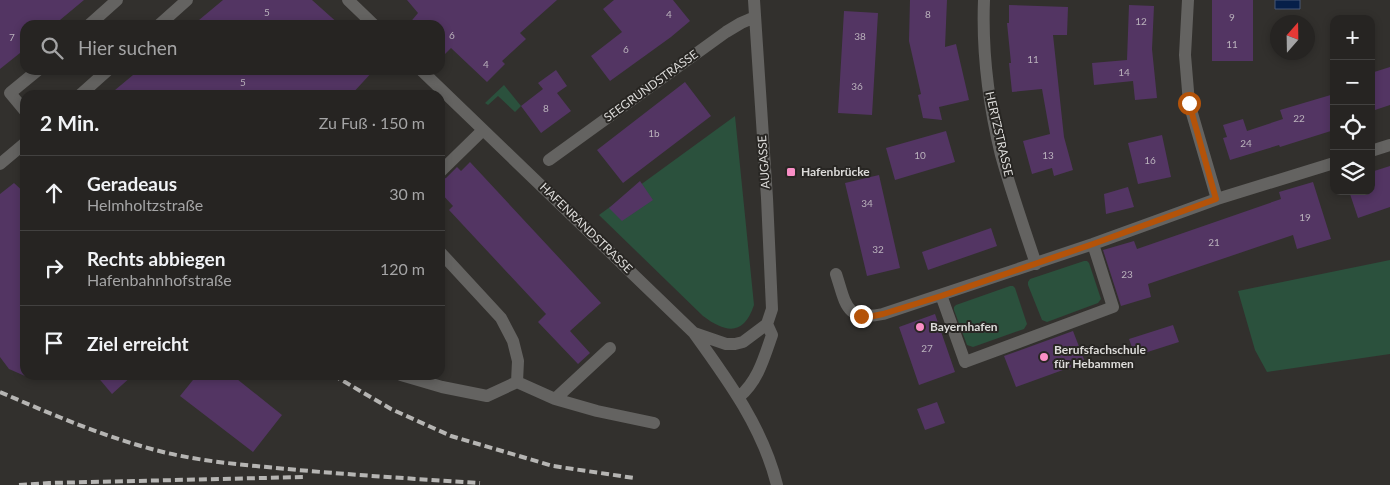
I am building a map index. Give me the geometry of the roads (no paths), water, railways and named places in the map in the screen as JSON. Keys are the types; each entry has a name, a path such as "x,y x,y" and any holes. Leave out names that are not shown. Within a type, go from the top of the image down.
{"street":[{"path":"95,20 117,0"},
{"path":"165,20 188,0"},
{"path":"348,0 369,20"},
{"name":"AUGASSE","path":"739,397 752,384 762,364 772,335 767,324 772,309 754,0"},
{"name":"HERTZSTRASSE","path":"984,0 983,19 989,95 1001,155 1036,264"},
{"path":"1188,0 1185,55 1189,103 1216,199"},
{"name":"SEEGRUNDSTRASSE","path":"550,160 726,32 741,22 755,17"},
{"path":"20,105 10,93 32,75"},
{"path":"86,90 102,75"},
{"name":"HAFENRANDSTRASSE","path":"426,75 442,90"},
{"name":"HAFENRANDSTRASSE","path":"445,93 694,333 739,397"},
{"path":"445,167 483,130"},
{"path":"1374,150 1390,145"},
{"path":"0,164 20,146"},
{"path":"836,274 846,303 853,313 868,317 883,314 1036,264 1216,199 1330,163"},
{"path":"941,296 965,362 1113,307 1093,244"},
{"path":"445,257 501,318 513,341 518,361 517,382"},
{"path":"694,333 726,344 735,344 743,342 767,324"},
{"path":"555,399 610,348"},
{"path":"418,380 487,396 517,382 555,399 597,411 654,423"},
{"path":"739,397 773,468 777,485"}],"water":[{"path":"1275,0 1300,0 1300,9 1275,9"}],"railway":[{"path":"342,380 391,409 451,436 553,466 634,478"},
{"path":"0,392 101,433 178,455 225,463 287,469 480,483"},
{"path":"19,485 305,477"}],"place":[{"name":"Hafenbrücke","path":"791,172"},
{"name":"Bayernhafen","path":"920,327"},
{"name":"Berufsfachschule für Hebammen","path":"1044,357"}]}
